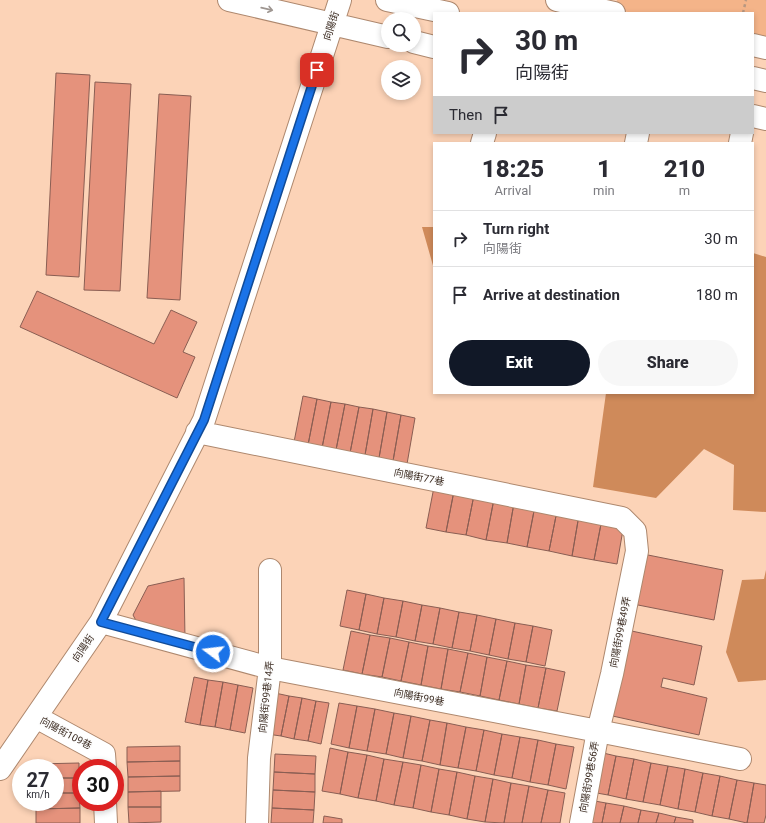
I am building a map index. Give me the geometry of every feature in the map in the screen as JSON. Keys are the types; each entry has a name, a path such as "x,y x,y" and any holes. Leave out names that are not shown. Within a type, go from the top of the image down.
{"street":[{"path":"229,0 381,35"},
{"name":"向陽街","path":"0,770 101,622 204,420 340,0"},
{"path":"386,0 443,12"},
{"path":"557,0 610,12"},
{"path":"421,44 433,47"},
{"path":"754,45 766,48"},
{"path":"754,78 766,81"},
{"path":"754,116 766,119"},
{"name":"向陽街77巷","path":"197,432 622,518 635,531"},
{"name":"向陽街99巷49弄","path":"598,731 612,674 637,551 635,531"},
{"name":"向陽街99巷14弄","path":"257,823 259,758 270,668 270,570"},
{"name":"向陽街99巷","path":"101,622 270,668 740,760"},
{"name":"向陽街109巷","path":"36,717 104,754 104,759"},
{"name":"向陽街99巷56弄","path":"581,823 598,731"},
{"path":"106,811 106,823"}],"path":[{"path":"743,12 746,0"}],"shaded area":[{"path":"617,0 766,0 766,41 754,38 754,12 628,12 615,9"},
{"path":"422,227 433,227 433,266"},
{"path":"754,253 766,257 766,512 733,510 734,465 704,449 656,498 593,487 606,394 754,394"},
{"path":"766,570 766,680 738,682 726,652 742,580 764,579"}],"building":[{"path":"56,73 90,75 79,277 46,275"},
{"path":"95,82 131,84 120,291 84,290"},
{"path":"159,94 191,96 180,300 147,298"},
{"path":"37,291 154,344 171,310 197,322 183,352 195,357 177,398 20,327"},
{"path":"303,396 317,399 308,445 294,442"},
{"path":"317,399 331,402 322,448 308,445"},
{"path":"331,402 345,404 336,450 322,448"},
{"path":"345,404 359,407 350,453 336,450"},
{"path":"359,407 373,409 365,455 350,453"},
{"path":"373,409 387,412 379,458 365,455"},
{"path":"387,412 401,415 393,461 379,458"},
{"path":"401,415 415,418 407,464 393,461"},
{"path":"434,487 454,491 446,532 426,528"},
{"path":"454,491 474,495 466,535 446,532"},
{"path":"474,495 494,499 486,540 466,535"},
{"path":"494,499 514,503 507,543 486,540"},
{"path":"514,503 535,506 527,547 507,543"},
{"path":"535,506 557,511 549,551 527,547"},
{"path":"557,511 579,515 572,556 549,551"},
{"path":"579,515 602,519 594,560 572,556"},
{"path":"602,519 624,524 617,564 594,560"},
{"path":"643,554 723,570 714,620 633,604"},
{"path":"184,578 185,639 141,630 133,615 148,586"},
{"path":"347,590 366,594 359,630 340,626"},
{"path":"366,594 384,598 377,634 359,630"},
{"path":"384,598 403,601 396,637 377,634"},
{"path":"403,601 422,605 415,641 396,637"},
{"path":"422,605 440,608 433,644 415,641"},
{"path":"440,608 459,612 452,648 433,644"},
{"path":"459,612 477,615 470,651 452,648"},
{"path":"477,615 496,619 489,655 470,651"},
{"path":"496,619 515,623 508,659 489,655"},
{"path":"515,623 533,626 526,662 508,659"},
{"path":"533,626 552,630 545,666 526,662"},
{"path":"627,630 702,646 694,685 663,678 661,687 707,698 699,735 608,715"},
{"path":"351,631 370,635 362,674 343,670"},
{"path":"370,635 390,638 382,677 362,674"},
{"path":"390,638 409,642 401,681 382,677"},
{"path":"409,642 428,646 421,685 401,681"},
{"path":"428,646 448,649 441,689 421,685"},
{"path":"448,649 468,653 460,692 441,689"},
{"path":"468,653 487,657 480,696 460,692"},
{"path":"487,657 507,661 499,700 480,696"},
{"path":"507,661 526,665 519,704 499,700"},
{"path":"526,665 546,668 538,708 519,704"},
{"path":"546,668 565,672 557,711 538,708"},
{"path":"194,677 208,680 200,725 185,722"},
{"path":"208,680 223,682 215,727 200,725"},
{"path":"223,682 238,685 230,730 215,727"},
{"path":"238,685 253,688 245,733 230,730"},
{"path":"275,693 289,696 281,736 267,734"},
{"path":"289,696 302,698 294,739 281,736"},
{"path":"302,698 316,701 308,741 294,739"},
{"path":"316,701 329,703 321,744 308,741"},
{"path":"339,703 357,706 349,748 331,744"},
{"path":"357,706 375,709 367,751 349,748"},
{"path":"375,709 394,713 386,754 367,751"},
{"path":"394,713 411,716 403,758 386,754"},
{"path":"411,716 430,720 422,761 403,758"},
{"path":"430,720 447,723 440,765 422,761"},
{"path":"447,723 466,727 458,768 440,765"},
{"path":"466,727 484,730 476,771 458,768"},
{"path":"484,730 502,734 494,775 476,771"},
{"path":"502,734 520,737 512,778 494,775"},
{"path":"520,737 538,740 530,782 512,778"},
{"path":"538,740 556,744 548,785 530,782"},
{"path":"556,744 574,747 566,789 548,785"},
{"path":"180,746 180,761 127,762 127,747"},
{"path":"330,748 348,752 340,794 322,791"},
{"path":"348,752 367,755 358,798 340,794"},
{"path":"599,752 616,756 608,795 591,792"},
{"path":"275,754 316,756 315,774 274,772"},
{"path":"367,755 384,759 376,801 358,798"},
{"path":"616,756 634,759 626,799 608,795"},
{"path":"384,759 403,762 394,805 376,801"},
{"path":"634,759 651,763 643,802 626,799"},
{"path":"180,761 180,776 128,777 127,762"},
{"path":"403,762 421,765 413,808 394,805"},
{"path":"64,763 72,763 72,778 64,778"},
{"path":"651,763 668,766 660,805 643,802"},
{"path":"421,765 439,769 431,812 413,808"},
{"path":"668,766 685,769 678,809 660,805"},
{"path":"439,769 457,772 449,815 431,812"},
{"path":"685,769 703,773 695,812 678,809"},
{"path":"274,772 315,774 315,792 273,790"},
{"path":"457,772 475,776 467,819 449,815"},
{"path":"703,773 720,776 712,816 695,812"},
{"path":"180,776 180,791 128,792 128,777"},
{"path":"475,776 493,779 485,822 467,819"},
{"path":"720,776 737,780 729,819 712,816"},
{"path":"64,778 72,778 72,793 64,793"},
{"path":"493,779 511,783 504,823 485,822"},
{"path":"737,780 754,783 747,823 729,819"},
{"path":"511,783 529,786 522,823 504,823"},
{"path":"754,783 766,785 766,815 764,823 747,823"},
{"path":"529,786 548,790 541,823 522,823"},
{"path":"273,790 315,792 314,810 272,808"},
{"path":"548,790 565,793 560,823 541,823"},
{"path":"161,791 161,807 128,807 128,792"},
{"path":"64,793 72,793 72,808 64,808"},
{"path":"589,800 606,803 602,823 584,823"},
{"path":"606,803 624,806 620,823 602,823"},
{"path":"624,806 641,810 638,823 620,823"},
{"path":"128,807 161,807 161,822 129,823"},
{"path":"64,808 72,808 72,811 80,811 80,823 36,823 36,811 64,811"},
{"path":"272,808 314,810 313,823 271,823"},
{"path":"641,810 659,813 656,823 638,823"},
{"path":"659,813 676,817 674,823 656,823"},
{"path":"324,816 342,819 342,823 323,823"},
{"path":"676,817 693,820 693,823 674,823"}],"route":[{"path":"213,652 101,622 204,420 317,70"}]}
